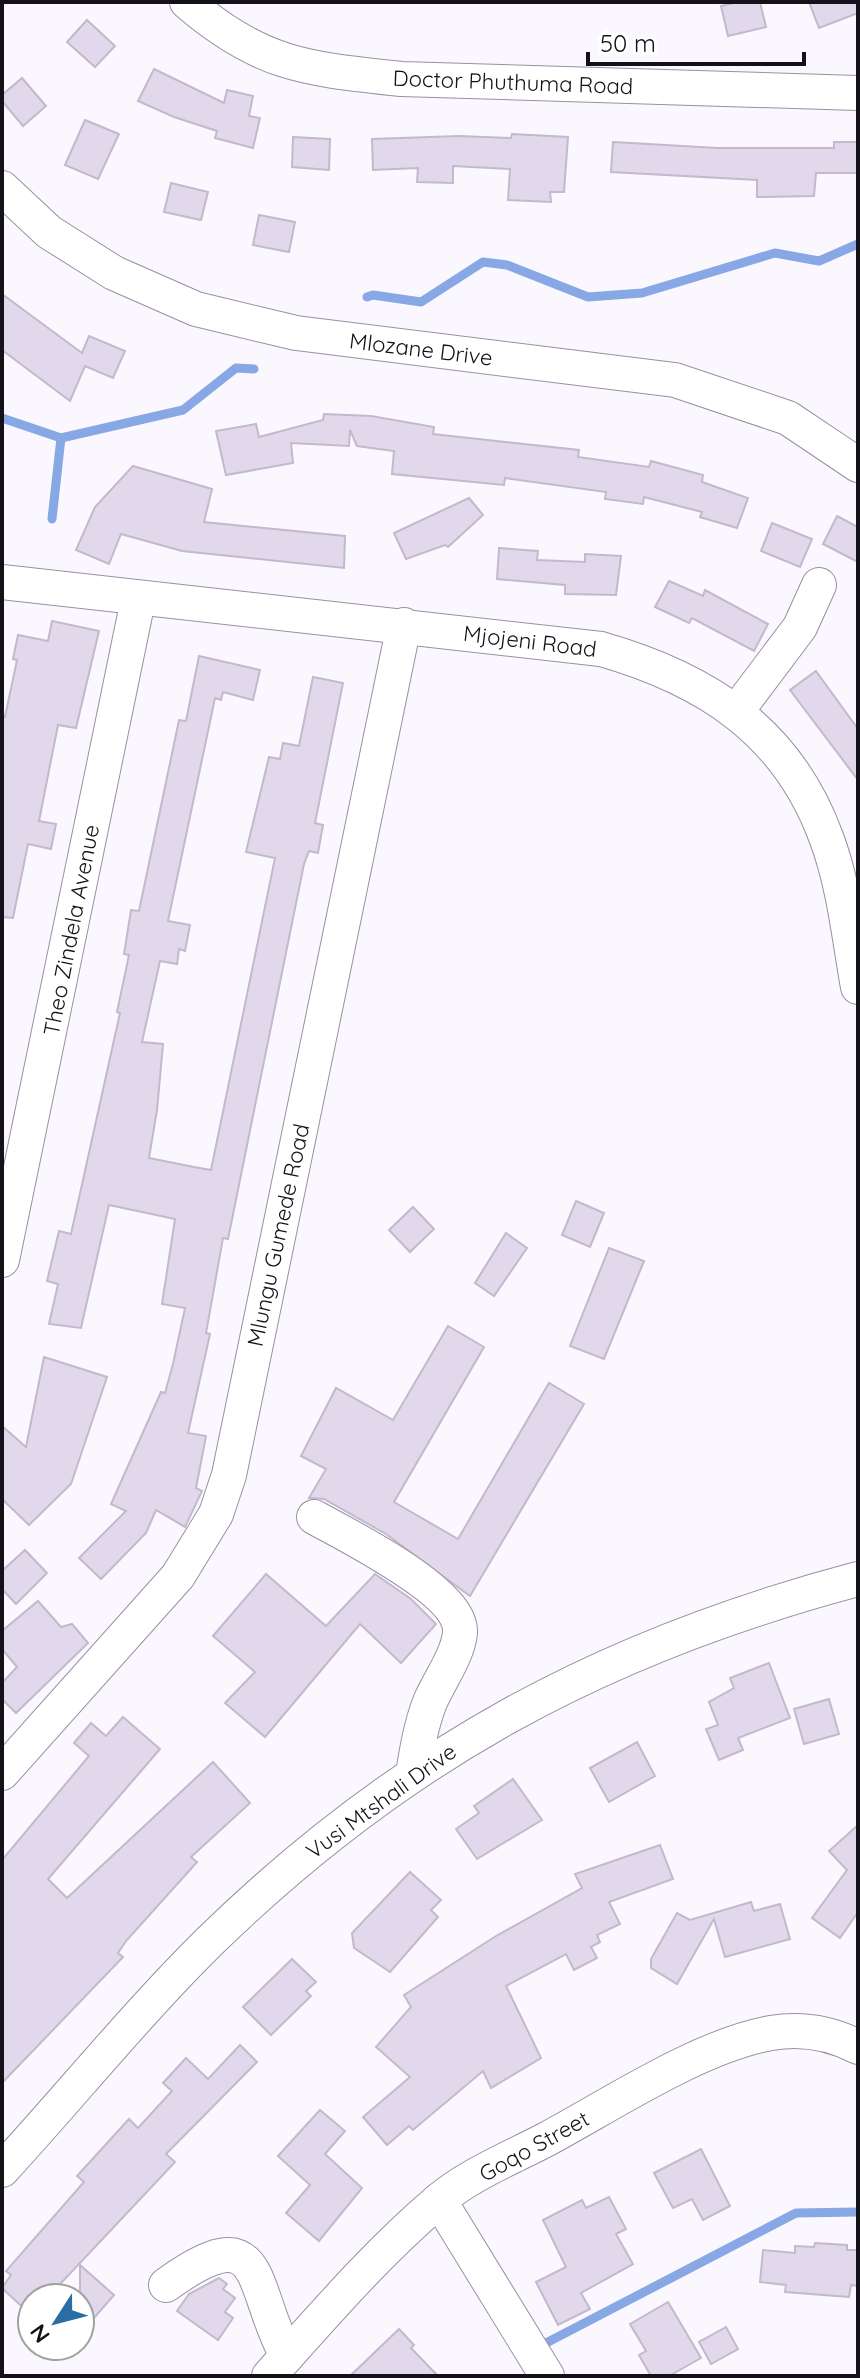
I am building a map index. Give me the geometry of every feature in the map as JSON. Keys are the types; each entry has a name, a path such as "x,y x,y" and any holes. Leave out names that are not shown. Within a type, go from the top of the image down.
{"street":[{"name":"Doctor Phuthuma Road","path":"187,2 217,28 270,58 326,71 401,79 858,93"},
{"name":"Mlozane Drive","path":"2,188 49,232 114,273 196,309 296,333 675,380 788,418 858,465"},
{"name":"Mjojeni Road","path":"2,582 138,600 404,625 601,649 653,664 718,697 763,733 802,784 827,838 843,901 858,987"},
{"path":"736,712 800,627 819,585"},
{"name":"Theo Zindela Avenue","path":"2,1260 138,600"},
{"name":"Mlungu Gumede Road","path":"2,1773 178,1576 216,1514 229,1475 404,625"},
{"path":"314,1517 401,1566 448,1606 458,1619 460,1634 429,1705 418,1740 413,1774"},
{"name":"Vusi Mtshali Drive","path":"2,2170 208,1943 314,1847 413,1774 511,1713 606,1664 694,1629 858,1579"},
{"name":"Goqo Street","path":"278,2366 382,2253 439,2200 648,2084 743,2039 773,2032 807,2031 841,2038 858,2047"},
{"path":"439,2200 547,2376"},
{"path":"166,2285 208,2257 228,2254 242,2257 257,2276 278,2366"}],"building":[{"path":"760,2 766,27 728,36 721,6"},
{"path":"809,2 858,2 858,13 819,28"},
{"path":"87,20 115,46 95,67 67,42"},
{"path":"154,69 224,103 227,90 253,96 249,116 260,118 253,148 215,138 217,131 138,101"},
{"path":"22,78 46,106 23,126 2,101 2,95"},
{"path":"85,120 119,134 98,179 65,165"},
{"path":"512,134 568,137 564,192 550,192 551,202 508,200 510,169 453,166 453,183 417,182 418,168 373,170 372,139 511,138"},
{"path":"293,137 330,139 329,170 292,167"},
{"path":"613,142 718,148 834,148 834,142 858,142 858,173 816,173 814,196 757,197 757,180 611,172"},
{"path":"171,183 208,192 201,220 164,212"},
{"path":"259,215 295,222 289,252 253,245"},
{"path":"2,294 82,353 89,336 125,351 113,378 85,366 70,401 2,350"},
{"path":"324,414 371,416 434,427 433,434 579,450 578,457 649,467 651,461 703,475 702,482 748,498 737,528 700,517 702,512 644,497 643,504 605,499 606,492 505,478 504,485 392,474 394,451 357,446 350,430 349,446 291,443 293,463 226,475 216,431 256,424 259,437 323,420"},
{"path":"133,466 212,489 204,522 345,536 344,568 182,551 121,534 109,564 76,550 95,507"},
{"path":"469,498 483,515 448,547 445,545 406,559 394,533"},
{"path":"837,516 858,527 858,562 823,544"},
{"path":"772,523 812,539 800,567 761,551"},
{"path":"499,548 538,551 537,560 585,562 585,554 621,556 616,595 565,594 565,585 497,579"},
{"path":"669,581 703,596 705,590 768,624 754,651 692,618 689,623 655,607"},
{"path":"52,621 99,631 76,728 58,725 39,821 56,824 51,849 28,844 13,918 2,917 2,716 5,717 17,660 13,659 18,635 48,641"},
{"path":"199,656 260,670 253,700 223,692 221,700 215,698 168,921 190,925 185,951 179,949 177,964 160,961 142,1042 163,1044 149,1158 194,1167 211,1170 275,858 246,852 269,757 280,759 283,743 299,746 313,677 343,683 315,823 323,825 318,853 309,851 304,864 228,1239 223,1238 206,1333 210,1334 188,1433 206,1436 196,1488 202,1491 185,1527 156,1510 146,1533 101,1579 79,1558 126,1511 111,1504 161,1392 165,1393 185,1308 162,1304 175,1219 109,1205 81,1328 49,1324 58,1284 47,1281 59,1231 71,1234 120,1013 117,1012 129,955 124,954 131,910 139,911 179,720 186,721"},
{"path":"816,671 858,729 858,780 790,690"},
{"path":"576,1201 604,1213 590,1247 562,1235"},
{"path":"413,1207 434,1229 410,1252 389,1230"},
{"path":"506,1233 527,1248 494,1296 475,1283"},
{"path":"609,1248 644,1261 604,1359 570,1346"},
{"path":"448,1326 484,1347 394,1502 458,1539 549,1383 584,1404 470,1596 386,1534 324,1499 309,1498 326,1469 301,1456 336,1388 393,1420"},
{"path":"44,1357 107,1377 71,1484 29,1525 2,1499 2,1426 26,1447"},
{"path":"25,1550 47,1573 16,1604 2,1589 2,1571"},
{"path":"266,1574 326,1626 375,1574 411,1599 436,1624 401,1663 360,1624 265,1737 225,1703 255,1672 213,1636"},
{"path":"38,1601 61,1627 72,1624 88,1643 16,1713 2,1699 2,1683 17,1667 2,1649 2,1631"},
{"path":"769,1663 790,1718 738,1738 743,1750 719,1760 706,1729 718,1725 709,1702 734,1688 730,1678"},
{"path":"829,1699 839,1734 804,1744 794,1709"},
{"path":"123,1717 160,1749 48,1879 67,1898 213,1762 250,1803 191,1857 197,1862 126,1941 118,1953 123,1957 2,2083 2,1860 89,1756 74,1743 91,1723 106,1736"},
{"path":"637,1742 655,1776 609,1802 590,1768"},
{"path":"513,1779 542,1820 477,1859 456,1829 479,1813 474,1806"},
{"path":"858,1825 858,1912 840,1938 812,1918 847,1870 829,1851"},
{"path":"660,1845 673,1879 609,1902 620,1924 597,1935 600,1942 591,1947 597,1958 574,1970 566,1954 506,1986 541,2058 491,2088 483,2071 413,2130 409,2126 387,2145 363,2117 410,2077 376,2047 411,2007 404,1995 496,1936 582,1888 575,1874"},
{"path":"410,1872 441,1900 431,1910 438,1917 390,1972 354,1948 352,1933"},
{"path":"751,1902 754,1911 780,1904 790,1939 725,1957 714,1919 677,1984 651,1968 651,1959 677,1913 690,1920"},
{"path":"292,1959 316,1982 306,1991 311,1996 271,2035 243,2007"},
{"path":"240,2045 257,2062 166,2154 175,2162 62,2282 16,2282 16,2301 2,2288 11,2275 6,2271 84,2182 77,2176 129,2119 138,2128 172,2091 163,2083 186,2058 208,2079"},
{"path":"320,2110 345,2131 325,2154 362,2188 319,2241 286,2213 310,2185 278,2156"},
{"path":"701,2149 730,2206 703,2220 692,2199 673,2208 654,2173"},
{"path":"609,2197 626,2229 616,2234 633,2264 581,2293 590,2309 558,2325 536,2282 566,2267 543,2220 582,2200 586,2208"},
{"path":"815,2243 847,2245 847,2250 858,2250 858,2286 851,2285 849,2297 785,2292 786,2285 760,2282 763,2250 795,2253 795,2246 814,2247"},
{"path":"80,2265 114,2295 96,2316 96,2282 80,2282"},
{"path":"219,2278 227,2284 223,2289 235,2298 225,2312 233,2318 218,2340 177,2311 189,2294"},
{"path":"668,2302 701,2358 669,2376 651,2376 639,2355 646,2351 630,2324"},
{"path":"726,2327 738,2349 711,2364 699,2342"},
{"path":"399,2329 414,2345 411,2348 438,2376 350,2376"}],"waterway":[{"path":"367,297 373,295 421,302 483,262 507,265 588,297 642,293 775,253 819,261 858,244"},
{"path":"52,519 61,438 183,410 236,368 254,369"},
{"path":"2,418 61,438"},
{"path":"548,2342 796,2213 858,2212"}]}
